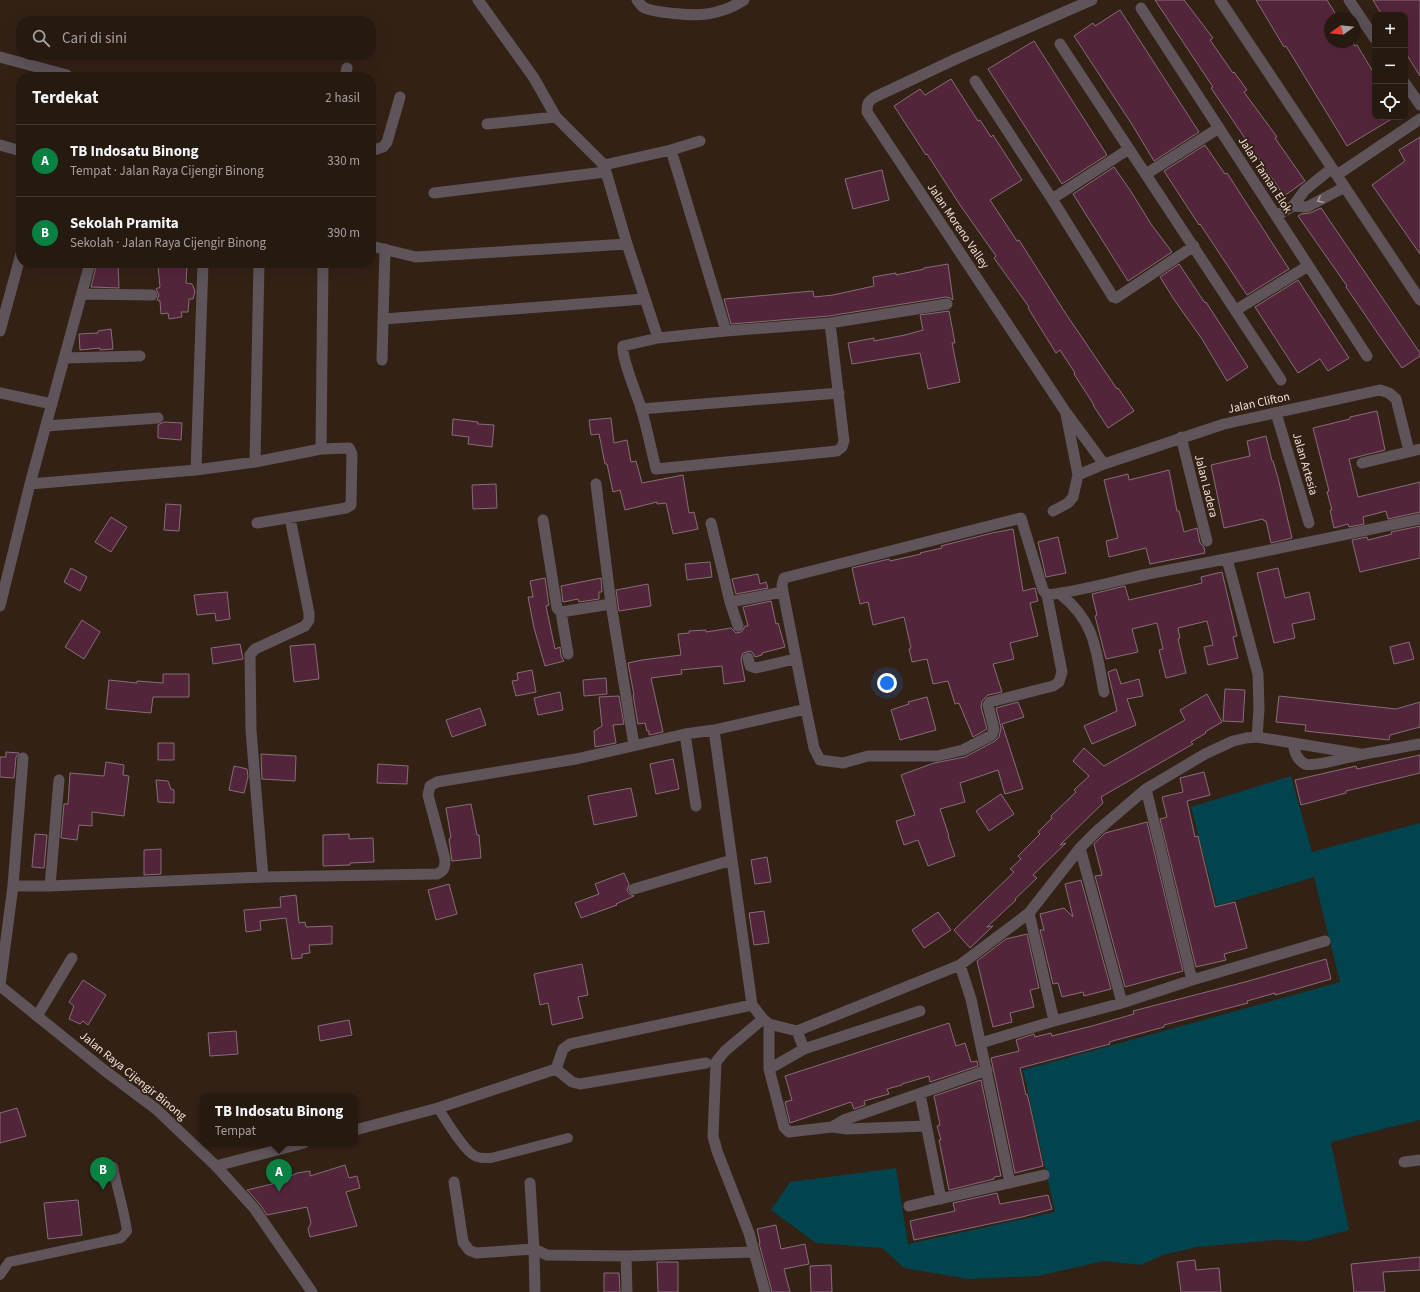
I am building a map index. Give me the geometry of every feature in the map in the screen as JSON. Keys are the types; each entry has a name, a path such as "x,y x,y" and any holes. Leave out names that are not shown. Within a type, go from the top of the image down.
{"street":[{"path":"478,0 534,78 556,117 605,168 644,299 658,338"},
{"path":"640,3 651,11 706,14 734,6 744,0"},
{"name":"Jalan Moreno Valley","path":"1092,0 958,58 870,100 867,105 867,112 1065,411 1104,464"},
{"path":"1220,0 1420,300"},
{"path":"1348,0 1372,35"},
{"name":"Jalan Taman Elok","path":"1141,8 1367,356"},
{"path":"1060,44 1282,380"},
{"path":"0,56 56,72"},
{"path":"975,81 1052,199 1113,297 1116,298 1194,246"},
{"path":"1406,84 1420,105"},
{"path":"376,149 383,147 387,142 400,97"},
{"path":"487,124 556,117"},
{"path":"1276,216 1293,206 1305,190 1420,119"},
{"path":"1146,174 1219,128"},
{"path":"434,193 605,168 700,142"},
{"path":"0,145 16,150"},
{"path":"1052,199 1129,149"},
{"path":"671,150 726,331"},
{"path":"1293,206 1307,207 1345,187"},
{"path":"376,247 416,257 627,244"},
{"path":"382,360 385,249"},
{"path":"1236,310 1308,266"},
{"path":"0,331 17,268"},
{"path":"0,606 30,484 89,268"},
{"path":"196,470 202,268"},
{"path":"255,462 259,268"},
{"path":"321,449 323,268"},
{"path":"82,294 152,295"},
{"path":"384,319 644,299"},
{"path":"830,323 844,441 842,447 837,451 656,469 641,409 623,349 623,346 626,344 658,338 830,323 947,304"},
{"path":"64,358 140,356"},
{"name":"Jalan Clifton","path":"1078,476 1104,464 1181,437 1224,424 1380,390 1390,393 1396,399 1415,450 1362,463"},
{"path":"0,393 52,404"},
{"path":"641,409 839,393"},
{"name":"Jalan Moreno Valley","path":"1065,411 1078,476"},
{"name":"Jalan Artesia","path":"1276,412 1309,524"},
{"path":"46,426 158,418"},
{"name":"Jalan Ladera","path":"1181,437 1207,541"},
{"path":"30,484 196,470 255,462 321,449 349,448 352,454 351,505 346,508 257,523"},
{"path":"1053,511 1068,503 1073,497 1078,476"},
{"path":"596,484 611,604 634,745"},
{"path":"263,877 252,730 250,655 255,649 305,626 309,620 309,613 290,518"},
{"path":"1021,518 1043,590 1047,595 1062,672 1059,682 1053,686 990,702 988,706 994,729 992,735 963,750 938,756 868,756 843,763 820,760 814,748 795,659 783,592 782,585 784,578 1021,518"},
{"path":"1047,595 1060,594 1127,578 1420,519"},
{"path":"543,520 557,608 561,612 568,654"},
{"path":"711,523 730,602 738,626"},
{"path":"1227,559 1258,674 1259,710 1257,737"},
{"path":"730,602 783,592"},
{"path":"1060,594 1079,611 1093,638 1104,692"},
{"path":"561,612 611,604"},
{"path":"748,658 750,666 756,668 795,659"},
{"path":"13,886 50,886 263,877 437,874 441,872 445,865 428,795 430,786 437,782 576,759 634,745 685,734 714,730 806,709"},
{"path":"714,730 752,1005 766,1022 769,1069 784,1127 789,1132 797,1132 832,1127 847,1129 926,1126"},
{"path":"685,734 696,806"},
{"path":"765,1292 749,1233 716,1151 713,1136 716,1062 725,1051 766,1022 797,1030 960,965 1029,913 1080,848 1098,830 1146,790 1205,754 1233,741 1257,737 1360,754"},
{"path":"1292,743 1297,755 1305,764 1314,764 1360,754 1420,744"},
{"path":"0,986 13,886 23,758"},
{"path":"50,886 59,780"},
{"path":"1146,790 1192,980"},
{"path":"1080,848 1122,1003"},
{"path":"634,889 732,860"},
{"path":"1029,913 1054,1021"},
{"path":"981,1043 1054,1021 1122,1003 1192,980 1325,941"},
{"path":"37,1016 72,958"},
{"path":"960,965 971,999 1010,1182"},
{"name":"Jalan Raya Cijengir Binong","path":"0,986 156,1109 216,1166 254,1208 312,1292"},
{"path":"556,1069 563,1049 570,1044 752,1005"},
{"path":"769,1069 804,1049 920,1011"},
{"path":"797,1030 804,1049"},
{"path":"556,1069 572,1082 580,1084 706,1063"},
{"path":"358,1129 438,1108 556,1069"},
{"path":"832,1127 844,1120 987,1070"},
{"path":"920,1094 941,1199"},
{"path":"216,1166 293,1146"},
{"path":"1404,1162 1420,1160"},
{"path":"909,1206 1044,1175"},
{"path":"454,1182 463,1242 469,1250 476,1253 534,1248 547,1255 626,1256 753,1252"},
{"path":"530,1183 535,1292"},
{"path":"626,1256 627,1292"}],"lane":[{"path":"438,1108 467,1150 475,1156 483,1158 491,1158 568,1138"},
{"path":"0,1275 9,1262 121,1238 127,1231 113,1167"}],"water":[{"path":"1291,776 1312,852 1420,823 1420,1120 1331,1142 1349,1230 1307,1241 1276,1240 1197,1247 1163,1255 1141,1265 1104,1261 1038,1276 968,1279 904,1268 882,1248 816,1243 771,1210 790,1182 896,1168 908,1244 1055,1212 1023,1070 1340,982 1314,877 1217,906 1191,807"}],"building":[{"path":"1155,0 1184,0 1213,38 1210,40 1247,90 1244,92 1277,137 1275,138 1305,181 1284,196 1211,88 1213,87"},
{"path":"1256,0 1327,0 1334,12 1324,12 1324,48 1359,48 1372,70 1372,120 1390,120 1347,146 1286,46 1284,47"},
{"path":"1373,0 1420,0 1420,76 1408,57 1408,12 1380,12"},
{"path":"1120,10 1199,132 1154,161 1074,36 1093,23 1095,26"},
{"path":"1034,41 1107,155 1062,184 988,69"},
{"path":"951,79 978,121 980,120 991,137 993,135 1022,180 990,200 1017,241 1019,240 1066,314 1117,389 1118,388 1134,411 1108,428 1060,350 1056,353 1028,308 1029,307 994,258 996,256 894,106 920,89 925,95"},
{"path":"1420,137 1420,254 1372,185 1405,161 1399,150"},
{"path":"1205,145 1225,174 1227,173 1289,269 1247,295 1164,171"},
{"path":"1114,167 1151,224 1172,252 1128,281 1073,194"},
{"path":"882,170 889,200 853,209 845,179"},
{"path":"1321,208 1420,353 1420,356 1402,368 1298,216"},
{"path":"948,264 953,300 946,297 829,316 731,324 724,299 813,291 814,297 833,295 874,286 873,277 896,273 896,275"},
{"path":"1179,264 1205,303 1206,302 1248,367 1227,381 1202,339 1160,277"},
{"path":"96,268 118,268 119,288 91,287"},
{"path":"158,268 187,268 186,283 192,284 195,291 193,299 189,299 188,312 181,312 182,317 169,319 168,313 161,314 160,301 157,300 159,295 156,289 160,287"},
{"path":"1298,280 1349,358 1328,371 1320,359 1298,373 1255,307"},
{"path":"949,311 955,343 952,343 960,382 928,389 920,353 852,364 848,343 874,338 874,341 923,330 920,315"},
{"path":"111,329 113,349 100,350 100,348 80,350 79,334 98,333 98,331"},
{"path":"1377,411 1385,450 1349,459 1358,497 1420,482 1420,512 1388,519 1386,511 1363,517 1364,524 1349,527 1348,524 1334,528 1330,510 1332,510 1327,492 1329,491 1313,428"},
{"path":"611,418 614,443 627,440 631,462 636,461 642,483 683,475 689,513 694,512 698,529 673,534 666,503 657,504 657,502 625,510 620,490 613,492 607,464 605,464 599,434 591,435 589,420"},
{"path":"453,419 478,422 478,424 494,425 492,447 468,444 469,437 452,435"},
{"path":"164,422 182,423 181,440 158,438 158,425"},
{"path":"1266,436 1278,478 1292,538 1271,543 1266,521 1263,519 1224,528 1211,465 1250,456 1247,441"},
{"path":"1169,470 1177,511 1179,511 1184,532 1197,528 1200,543 1204,547 1205,553 1150,564 1146,548 1109,557 1106,541 1118,538 1104,480 1128,474 1129,480"},
{"path":"496,484 497,508 473,509 472,485"},
{"path":"166,504 181,505 179,531 164,530"},
{"path":"111,517 127,527 111,552 95,542"},
{"path":"1420,526 1420,558 1360,572 1352,540 1367,537 1368,540 1392,534 1391,532"},
{"path":"1013,529 1023,591 1035,588 1038,601 1030,603 1038,636 1010,643 1014,659 993,664 1002,692 988,695 982,701 981,707 987,729 973,737 959,703 955,704 948,681 933,684 927,659 912,662 909,649 911,648 904,617 873,625 868,602 860,604 852,568 889,559 890,561 921,554 920,553 942,548 941,546"},
{"path":"1058,537 1066,573 1046,577 1038,542"},
{"path":"710,562 712,577 687,580 685,564"},
{"path":"71,568 87,577 80,591 64,582"},
{"path":"1278,568 1285,598 1309,592 1315,619 1292,624 1295,638 1274,643 1257,573"},
{"path":"1222,572 1237,636 1233,637 1238,658 1208,665 1204,647 1213,645 1207,621 1178,628 1180,638 1178,639 1186,673 1166,678 1159,650 1163,649 1157,623 1132,629 1138,652 1106,659 1095,616 1097,615 1092,594 1125,586 1129,600 1202,583 1201,577"},
{"path":"758,574 760,584 766,582 768,588 736,594 732,579"},
{"path":"545,578 549,605 546,606 555,649 560,647 561,656 564,661 545,666 534,628 528,597 533,597 530,581"},
{"path":"601,578 602,592 599,592 599,599 579,602 578,599 563,602 561,586"},
{"path":"648,584 651,606 619,611 616,590"},
{"path":"227,592 230,619 216,621 215,613 197,615 194,595"},
{"path":"771,601 776,624 778,623 785,647 762,653 762,655 755,657 750,651 743,653 741,659 745,681 724,684 722,666 681,670 682,674 651,678 663,732 649,735 649,731 647,731 645,723 638,724 628,663 681,655 678,634 689,633 689,631 706,630 706,632 731,628 736,633 741,632 745,626 748,626 743,607"},
{"path":"82,620 100,632 84,659 65,647"},
{"path":"1409,642 1414,659 1394,664 1390,647"},
{"path":"240,644 243,659 213,664 211,648"},
{"path":"315,644 319,679 294,682 290,646"},
{"path":"1116,669 1121,684 1139,679 1143,696 1127,699 1136,725 1092,744 1084,726 1117,711 1108,672"},
{"path":"532,670 536,692 516,696 512,681 518,680 517,673"},
{"path":"163,674 189,674 189,697 153,697 151,713 106,709 109,680 137,683 137,681 163,683"},
{"path":"606,678 607,694 584,696 583,680"},
{"path":"1225,689 1245,690 1243,722 1223,721"},
{"path":"560,692 563,710 538,715 534,698"},
{"path":"1207,694 1222,722 1191,742 1193,744 1101,797 1103,803 1060,845 1066,843 1033,875 1037,878 987,927 993,926 970,948 954,930 1014,872 1010,869 1021,859 1018,856 1040,834 1038,832 1052,818 1051,816 1076,792 1074,790 1089,776 1073,761 1084,748 1104,766 1185,720 1180,710"},
{"path":"619,696 624,724 613,725 616,743 595,747 594,731 602,726 599,697"},
{"path":"1279,696 1396,709 1420,702 1420,727 1390,735 1389,740 1305,731 1306,725 1276,722"},
{"path":"927,697 936,730 900,740 891,710 909,704 908,702"},
{"path":"1018,702 1024,717 1002,724 1023,789 1005,794 998,770 960,783 965,802 940,809 955,856 928,866 918,840 904,845 896,821 915,815 901,775 934,763 965,757 995,741 999,737 1001,728 996,708"},
{"path":"480,708 486,725 452,737 446,720"},
{"path":"158,743 174,743 174,760 158,760"},
{"path":"6,752 19,753 16,757 14,778 0,777 0,757 6,757"},
{"path":"261,754 296,756 295,781 262,779"},
{"path":"1420,755 1420,773 1346,791 1346,793 1301,805 1295,780 1356,766 1357,769"},
{"path":"673,759 679,789 656,794 650,764"},
{"path":"106,762 124,765 123,775 129,776 124,816 92,812 92,826 79,825 77,840 61,838 64,804 68,804 70,773 104,776"},
{"path":"378,764 408,766 407,784 377,783"},
{"path":"234,766 247,769 248,777 244,793 229,790"},
{"path":"1204,772 1210,795 1187,801 1195,837 1198,836 1215,907 1235,902 1247,948 1224,954 1226,960 1196,967 1160,819 1167,817 1162,797 1183,792 1180,778"},
{"path":"156,780 168,781 171,789 174,790 174,803 158,802"},
{"path":"631,788 637,816 594,825 588,796"},
{"path":"1001,794 1014,814 989,831 976,811"},
{"path":"471,804 477,835 479,835 481,858 452,861 449,839 451,838 446,808"},
{"path":"1147,822 1183,971 1125,987 1095,876 1102,875 1094,844 1105,833"},
{"path":"35,834 47,835 44,868 32,867"},
{"path":"349,834 349,839 373,838 374,862 323,866 323,835"},
{"path":"161,849 161,874 144,875 144,850"},
{"path":"767,857 771,882 755,884 751,860"},
{"path":"624,873 629,884 627,891 634,896 616,904 617,905 581,918 575,903 599,894 595,884"},
{"path":"1081,880 1111,989 1084,996 1083,992 1062,997 1058,983 1053,984 1040,930 1044,930 1040,914 1064,908 1073,917 1065,884"},
{"path":"449,884 457,914 436,920 428,890"},
{"path":"296,895 299,923 305,922 306,927 332,926 332,944 309,945 310,953 302,954 302,958 292,959 286,918 260,921 261,930 246,932 244,910 281,907 280,897"},
{"path":"764,911 769,943 754,945 749,913"},
{"path":"938,912 951,930 924,948 912,930"},
{"path":"1027,934 1039,988 1030,990 1034,1007 1010,1013 1012,1022 993,1027 977,961 1006,939"},
{"path":"1326,959 1331,979 1275,995 1275,993 1247,1001 1248,1003 1164,1025 1164,1027 1109,1042 1110,1044 1020,1068 1043,1166 1015,1173 991,1058 1019,1051 1016,1040 1034,1034 1035,1037 1051,1033 1052,1036 1092,1026 1134,1014 1133,1011"},
{"path":"582,964 588,995 578,997 583,1018 552,1025 548,1003 540,1005 534,974"},
{"path":"83,980 106,995 88,1025 83,1021 80,1024 69,1019 74,1006 69,1002"},
{"path":"349,1020 352,1035 320,1041 318,1026"},
{"path":"949,1023 956,1046 965,1043 971,1062 977,1061 978,1066 930,1082 929,1076 887,1089 889,1094 864,1101 865,1105 854,1109 851,1102 790,1123 785,1102 792,1100 785,1076"},
{"path":"236,1031 238,1054 210,1056 208,1033"},
{"path":"981,1080 1001,1176 949,1190 939,1140 941,1140 937,1126 940,1125 934,1096"},
{"path":"17,1108 26,1136 0,1143 0,1113"},
{"path":"345,1165 349,1178 357,1176 360,1188 346,1192 357,1226 310,1237 308,1229 311,1223 307,1207 267,1215 259,1203 247,1190 276,1183 297,1173 310,1171 310,1176"},
{"path":"997,1193 1000,1204 1048,1195 1052,1209 1022,1217 914,1240 910,1221 955,1211 953,1203"},
{"path":"78,1200 82,1235 48,1239 44,1203"},
{"path":"776,1225 781,1249 805,1244 809,1264 784,1269 790,1292 772,1292 759,1243 757,1229"},
{"path":"1420,1257 1420,1270 1383,1272 1385,1292 1354,1292 1351,1264"},
{"path":"1195,1260 1196,1270 1219,1268 1221,1292 1181,1292 1177,1262"},
{"path":"657,1262 678,1262 678,1292 658,1292"},
{"path":"831,1265 832,1292 811,1292 810,1266"},
{"path":"604,1273 619,1273 620,1292 604,1292"}],"place":[{"name":"Sekolah Pramita","path":"103,1190"},
{"name":"TB Indosatu Binong","path":"279,1192"}]}
